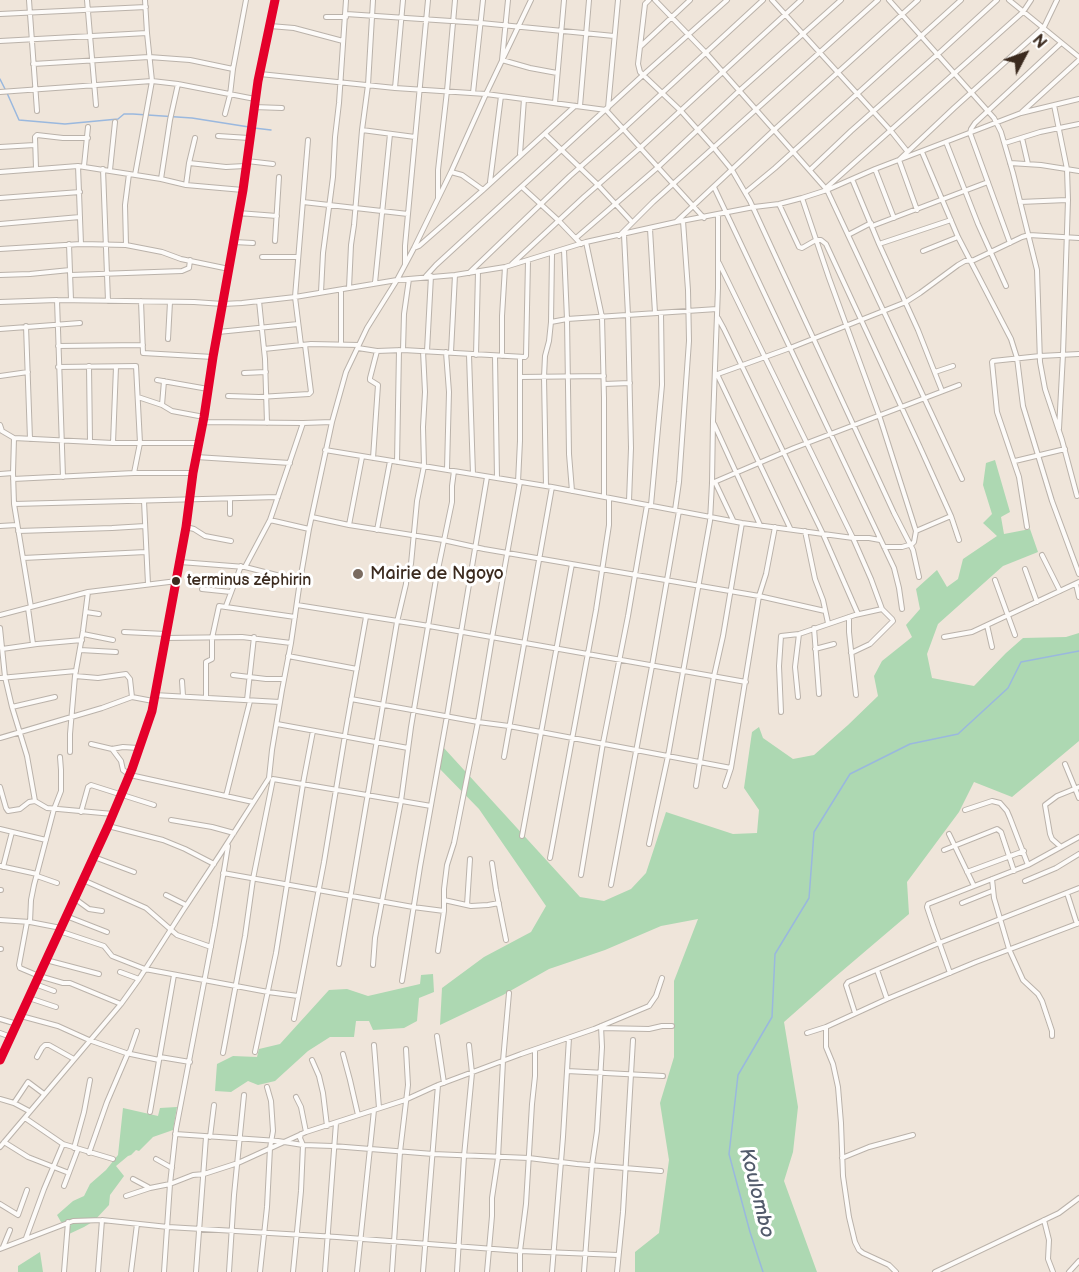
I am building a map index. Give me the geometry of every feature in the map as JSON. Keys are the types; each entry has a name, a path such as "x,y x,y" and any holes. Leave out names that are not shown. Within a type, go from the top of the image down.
{"street":[{"path":"29,0 37,111"},
{"path":"87,0 96,105"},
{"path":"135,175 152,81 145,0"},
{"path":"225,114 246,0"},
{"path":"0,1060 108,826 130,775 152,711 177,581 193,473 243,190 255,99 275,0"},
{"path":"321,292 346,0"},
{"path":"349,288 374,0"},
{"path":"395,88 403,0"},
{"path":"405,264 428,0"},
{"path":"438,198 438,170 455,0"},
{"path":"473,93 483,0"},
{"path":"502,60 508,0"},
{"path":"223,1053 271,778 272,750 309,529 325,450 346,372 367,328 397,280 452,172 531,0"},
{"path":"555,103 564,0"},
{"path":"414,248 578,106 589,0"},
{"path":"618,0 607,109 622,130 704,218"},
{"path":"649,0 645,4 638,68 642,76 681,111 714,148 746,192 910,545 920,577"},
{"path":"656,0 826,189 962,479"},
{"path":"639,49 690,0"},
{"path":"425,277 727,0"},
{"path":"469,273 540,204 763,0"},
{"path":"772,0 912,156"},
{"path":"511,265 801,0"},
{"path":"576,238 657,168 841,0"},
{"path":"628,501 631,448 630,383 628,315 621,235 632,222 878,0"},
{"path":"889,0 997,122 1005,143 1038,280 1040,356 1045,389 1065,449 1077,496"},
{"path":"676,222 918,0"},
{"path":"746,192 961,0"},
{"path":"810,170 997,0"},
{"path":"1009,0 1079,58 1021,113"},
{"path":"826,189 1023,12 1030,0"},
{"path":"899,160 1046,24 1057,0"},
{"path":"0,14 146,7"},
{"path":"326,17 346,15 402,17 614,36"},
{"path":"270,26 294,28 343,41"},
{"path":"0,41 147,33"},
{"path":"1010,243 970,129 1061,43"},
{"path":"33,64 149,57 190,60 233,69"},
{"path":"502,60 530,68 557,72"},
{"path":"260,74 395,88 486,94 607,109"},
{"path":"0,92 152,81 255,99"},
{"path":"161,179 178,84"},
{"path":"490,183 501,96"},
{"path":"520,155 524,99"},
{"path":"0,302 71,300 223,304 295,297 397,280 478,272 528,261 586,242 802,198 1021,113 1079,99"},
{"path":"1054,105 1067,169 1068,200 1059,430"},
{"path":"254,108 282,108"},
{"path":"110,170 116,123"},
{"path":"1005,143 1079,124"},
{"path":"81,244 81,166 88,138 88,127"},
{"path":"362,130 415,137"},
{"path":"36,168 35,145 36,136 39,134 63,138 88,138"},
{"path":"375,284 390,134"},
{"path":"545,134 598,185 632,222"},
{"path":"218,136 249,138"},
{"path":"186,185 195,138"},
{"path":"1022,138 1028,164"},
{"path":"228,396 267,397 310,393 295,297 308,140"},
{"path":"946,142 1006,286"},
{"path":"0,147 35,145"},
{"path":"922,152 958,237 1011,339 1017,358 1023,406 1052,501 1079,574"},
{"path":"899,160 918,210"},
{"path":"247,161 273,164"},
{"path":"189,163 226,167 245,166"},
{"path":"1010,163 1079,171"},
{"path":"0,172 81,166 186,185 243,190"},
{"path":"103,169 108,301"},
{"path":"875,169 894,218"},
{"path":"452,172 461,175 483,190"},
{"path":"126,245 125,204 129,174"},
{"path":"275,241 279,177"},
{"path":"852,179 906,302 942,392"},
{"path":"848,235 988,182"},
{"path":"522,187 581,244"},
{"path":"714,187 894,568 902,609"},
{"path":"0,198 80,192"},
{"path":"802,198 879,416 916,531 914,542 910,545 884,547"},
{"path":"1020,202 1068,200"},
{"path":"303,202 356,210 408,214"},
{"path":"779,204 798,246 802,248 816,240 821,240 826,244 951,516 959,540"},
{"path":"238,213 277,216"},
{"path":"649,844 668,756 710,517 718,309 718,215"},
{"path":"0,224 80,217"},
{"path":"879,244 951,220"},
{"path":"611,885 652,666 677,511 689,358 689,311 683,221"},
{"path":"650,229 655,313"},
{"path":"716,374 814,339 906,302 965,261 991,253 1029,235 1079,238"},
{"path":"923,251 958,237"},
{"path":"234,242 253,243"},
{"path":"550,858 588,655 609,525 602,317 586,242"},
{"path":"0,249 69,244 126,245 162,252 180,259 229,268"},
{"path":"69,244 71,300"},
{"path":"564,250 569,453 573,491"},
{"path":"546,486 544,377 551,322 552,253"},
{"path":"261,257 298,257"},
{"path":"0,275 182,271 189,268 190,260"},
{"path":"264,349 341,344 377,351 401,350 526,356 528,261"},
{"path":"719,262 853,538 882,609 893,621 870,644 851,653"},
{"path":"502,356 504,267"},
{"path":"476,355 478,272"},
{"path":"447,470 449,352 454,275"},
{"path":"339,964 397,622 407,570 411,564 417,501 424,466 425,351 431,276"},
{"path":"397,462 401,350 409,279"},
{"path":"341,290 341,344"},
{"path":"57,300 63,477"},
{"path":"141,301 144,354 213,357"},
{"path":"259,301 266,372 267,423"},
{"path":"168,339 170,302"},
{"path":"551,322 718,309"},
{"path":"581,875 603,744 649,505 662,385 661,313"},
{"path":"717,318 823,534 858,614"},
{"path":"0,329 80,322"},
{"path":"218,332 298,324"},
{"path":"26,327 30,439"},
{"path":"58,346 143,345"},
{"path":"373,458 378,384 370,378 377,351"},
{"path":"1027,527 1022,488 1015,461 997,412 992,362 1079,354"},
{"path":"469,355 473,474"},
{"path":"495,356 497,478"},
{"path":"438,951 447,865 454,843 478,722 519,482 520,357"},
{"path":"89,366 90,441"},
{"path":"58,367 136,366 140,443 134,473"},
{"path":"935,372 953,366"},
{"path":"113,443 116,367"},
{"path":"0,376 28,372"},
{"path":"244,373 266,372"},
{"path":"716,374 790,529"},
{"path":"520,377 604,376"},
{"path":"157,380 208,389"},
{"path":"162,405 164,381"},
{"path":"604,384 630,383"},
{"path":"713,483 806,443 959,385"},
{"path":"138,397 172,411 204,420 267,423 332,422"},
{"path":"712,421 760,525"},
{"path":"226,606 243,567 270,520 303,423"},
{"path":"0,425 2,431 14,438 113,443 199,443"},
{"path":"14,438 14,504 33,645"},
{"path":"1015,461 1065,449"},
{"path":"325,450 552,487 742,523 880,540"},
{"path":"196,457 290,463"},
{"path":"349,525 362,457"},
{"path":"377,530 390,461"},
{"path":"373,965 375,938 452,502 454,471"},
{"path":"0,474 13,473"},
{"path":"13,479 134,473 193,473"},
{"path":"402,981 487,477"},
{"path":"713,483 733,521"},
{"path":"504,757 552,487"},
{"path":"14,504 278,497"},
{"path":"230,499 230,514"},
{"path":"144,501 148,584"},
{"path":"916,531 951,516"},
{"path":"312,517 699,585 825,611"},
{"path":"270,520 309,529"},
{"path":"696,786 742,523"},
{"path":"0,526 18,525"},
{"path":"18,531 145,526"},
{"path":"186,527 194,528 205,536 231,541"},
{"path":"725,786 731,768 759,596 766,574 775,527"},
{"path":"805,531 807,549 828,623"},
{"path":"23,558 146,552"},
{"path":"1042,555 1060,591"},
{"path":"180,562 243,567 300,581"},
{"path":"522,836 572,564"},
{"path":"1025,569 1037,602"},
{"path":"995,580 1015,635"},
{"path":"0,615 88,592 177,581"},
{"path":"944,637 972,632 1078,583 1079,597"},
{"path":"202,589 232,592"},
{"path":"70,752 71,717 88,592"},
{"path":"206,698 206,662 212,660 212,638 220,605 295,617"},
{"path":"297,605 746,682"},
{"path":"781,712 780,638 882,609"},
{"path":"86,612 99,614"},
{"path":"294,1019 366,617"},
{"path":"849,617 856,695"},
{"path":"987,625 992,648"},
{"path":"0,628 2,678 27,756 34,801 54,809 113,814"},
{"path":"814,628 819,694"},
{"path":"124,632 212,638 254,637 291,643"},
{"path":"83,634 113,640"},
{"path":"798,698 795,667 799,634"},
{"path":"226,796 249,700 249,677 254,637"},
{"path":"2,649 82,640"},
{"path":"815,649 834,644"},
{"path":"80,650 116,652"},
{"path":"288,657 357,669"},
{"path":"2,678 76,673 98,678 126,674 130,678 132,698"},
{"path":"233,675 284,679"},
{"path":"182,681 183,696"},
{"path":"154,695 280,702"},
{"path":"12,707 55,697"},
{"path":"0,738 132,698 153,701"},
{"path":"351,699 731,768"},
{"path":"277,724 408,748"},
{"path":"255,1052 268,992 313,731"},
{"path":"91,744 111,749 138,748"},
{"path":"111,749 121,761 123,770 130,775 253,802"},
{"path":"60,756 62,784 60,797 54,809 37,875 19,965 39,976 70,983 121,1004"},
{"path":"1065,764 1077,788 1079,798"},
{"path":"271,778 431,806"},
{"path":"0,1147 121,1004 271,778"},
{"path":"81,812 88,787 91,785 154,805"},
{"path":"0,787 1,797 9,810 20,809 34,801"},
{"path":"1060,847 1050,834 1044,805 1057,796 1077,788"},
{"path":"965,810 992,801 1000,802 1010,818 1028,865"},
{"path":"171,820 234,833"},
{"path":"108,826 163,840 214,864"},
{"path":"0,829 46,840"},
{"path":"944,850 997,829 1014,871"},
{"path":"12,831 1,866 37,875 57,883"},
{"path":"949,834 974,886"},
{"path":"950,973 927,905 1028,865 1079,837"},
{"path":"164,1272 175,1134 211,947 228,843"},
{"path":"967,872 1024,851"},
{"path":"1025,881 1056,868 1079,854"},
{"path":"94,857 135,872"},
{"path":"467,905 470,859"},
{"path":"492,863 506,940"},
{"path":"223,873 413,907 444,910"},
{"path":"992,879 992,891 1019,974 1042,1001 1052,1036"},
{"path":"83,880 146,908 177,935 211,947"},
{"path":"855,1013 846,984 939,943 1079,888"},
{"path":"962,903 992,891"},
{"path":"807,1033 826,1027 950,973 1078,924 1067,892"},
{"path":"166,896 186,905"},
{"path":"74,898 89,909 102,911"},
{"path":"444,900 467,905 499,903"},
{"path":"66,916 107,932"},
{"path":"0,920 28,922 60,930 104,946 112,956 145,969 298,996"},
{"path":"46,960 99,974"},
{"path":"877,970 887,999"},
{"path":"120,972 139,979"},
{"path":"150,1112 174,975"},
{"path":"126,1196 238,1163 303,1133 405,1100 438,1085 601,1027 649,1006 656,996 662,978"},
{"path":"35,984 54,991"},
{"path":"487,1272 492,1198 498,1158 509,993"},
{"path":"29,998 56,1007"},
{"path":"21,1016 58,1026 128,1053 190,1062"},
{"path":"0,1019 17,1024"},
{"path":"601,1027 649,1029 672,1026"},
{"path":"584,1272 592,1165 597,1131 601,1027"},
{"path":"826,1027 826,1047 836,1073 839,1094 842,1158 849,1217 857,1246 863,1253 889,1265 896,1272"},
{"path":"89,1153 106,1102 137,1031"},
{"path":"0,1033 11,1037"},
{"path":"437,1036 444,1083"},
{"path":"552,1272 569,1038"},
{"path":"617,1272 623,1212 633,1040"},
{"path":"37,1057 45,1045 50,1045 74,1059"},
{"path":"374,1045 379,1107"},
{"path":"457,1272 471,1073 469,1045"},
{"path":"392,1272 400,1152 408,1085 406,1049"},
{"path":"520,1272 535,1050"},
{"path":"343,1054 357,1115"},
{"path":"312,1060 323,1093 327,1126"},
{"path":"567,1071 663,1076"},
{"path":"64,1186 76,1149 90,1080"},
{"path":"14,1103 28,1082 44,1094"},
{"path":"423,1272 438,1085"},
{"path":"260,1272 273,1116 267,1087"},
{"path":"230,1272 234,1195 244,1095"},
{"path":"293,1272 303,1145 300,1138 303,1133 301,1107 296,1097"},
{"path":"0,1099 30,1111"},
{"path":"196,1272 204,1174 214,1105"},
{"path":"357,1272 374,1110"},
{"path":"25,1118 63,1144 113,1160"},
{"path":"325,1272 336,1123"},
{"path":"175,1134 400,1152 529,1158 661,1170"},
{"path":"842,1158 869,1147 913,1135"},
{"path":"4,1142 28,1157 69,1173"},
{"path":"26,1239 63,1144"},
{"path":"156,1159 172,1168"},
{"path":"133,1179 150,1188"},
{"path":"0,1204 18,1215 27,1190"},
{"path":"935,1272 1044,1220 1065,1209 1079,1198"},
{"path":"2,1248 68,1222 102,1220 168,1227 327,1236 520,1251 618,1255"},
{"path":"98,1272 102,1220"},
{"path":"1044,1220 1049,1240 1048,1259 1053,1272"},
{"path":"64,1272 68,1222"},
{"path":"131,1272 137,1224"},
{"path":"2,1248 10,1230"},
{"path":"1068,1272 1079,1261"}],"green space":[{"path":"995,460 1010,512 1001,517 1004,534 1030,529 1038,552 1003,566 938,624 927,654 932,678 974,686 1023,638 1066,637 1079,633 1079,741 1012,797 974,782 959,812 907,882 909,914 784,1022 798,1107 793,1152 784,1181 817,1272 635,1272 635,1252 659,1233 669,1160 660,1103 674,1057 674,981 698,919 661,926 605,950 549,969 503,995 440,1025 442,988 484,957 531,932 546,906 479,809 437,766 443,747 580,897 604,901 631,889 646,873 666,812 733,834 757,833 759,810 744,788 752,732 759,727 763,738 793,759 814,755 878,696 874,676 882,661 912,637 906,625 920,609 916,589 937,570 947,587 958,579 963,559 997,536 983,523 992,514 983,485 986,463"},
{"path":"433,974 434,992 419,998 417,1021 404,1028 373,1030 369,1021 356,1021 354,1037 330,1037 308,1051 275,1081 258,1085 248,1081 231,1092 215,1091 217,1064 233,1056 257,1057 259,1049 280,1044 329,990 347,989 368,996 420,984 421,975"},
{"path":"177,1107 173,1130 153,1137 139,1151 136,1150 116,1166 124,1176 110,1195 109,1205 94,1221 69,1234 66,1222 61,1222 57,1215 73,1201 84,1196 90,1184 118,1155 123,1108 158,1116 160,1108"},
{"path":"40,1252 43,1272 18,1272 18,1266"}],"waterway":[{"path":"0,79 5,89"},
{"path":"7,93 19,120 65,124 118,119 124,114 133,114 192,118 249,127"},
{"path":"254,128 271,130"},
{"name":"Koulombo","path":"763,1272 729,1154 738,1075 772,1017 775,954 809,898 814,832 850,774 910,744 958,734 1008,688 1021,662 1079,651"}],"transit line":[{"path":"0,1060 108,826 132,769 152,711 186,527 193,473 243,190 258,81 275,0"}],"place":[{"name":"Mairie de Ngoyo","path":"358,574"},
{"name":"terminus zéphirin","path":"176,581"}]}
